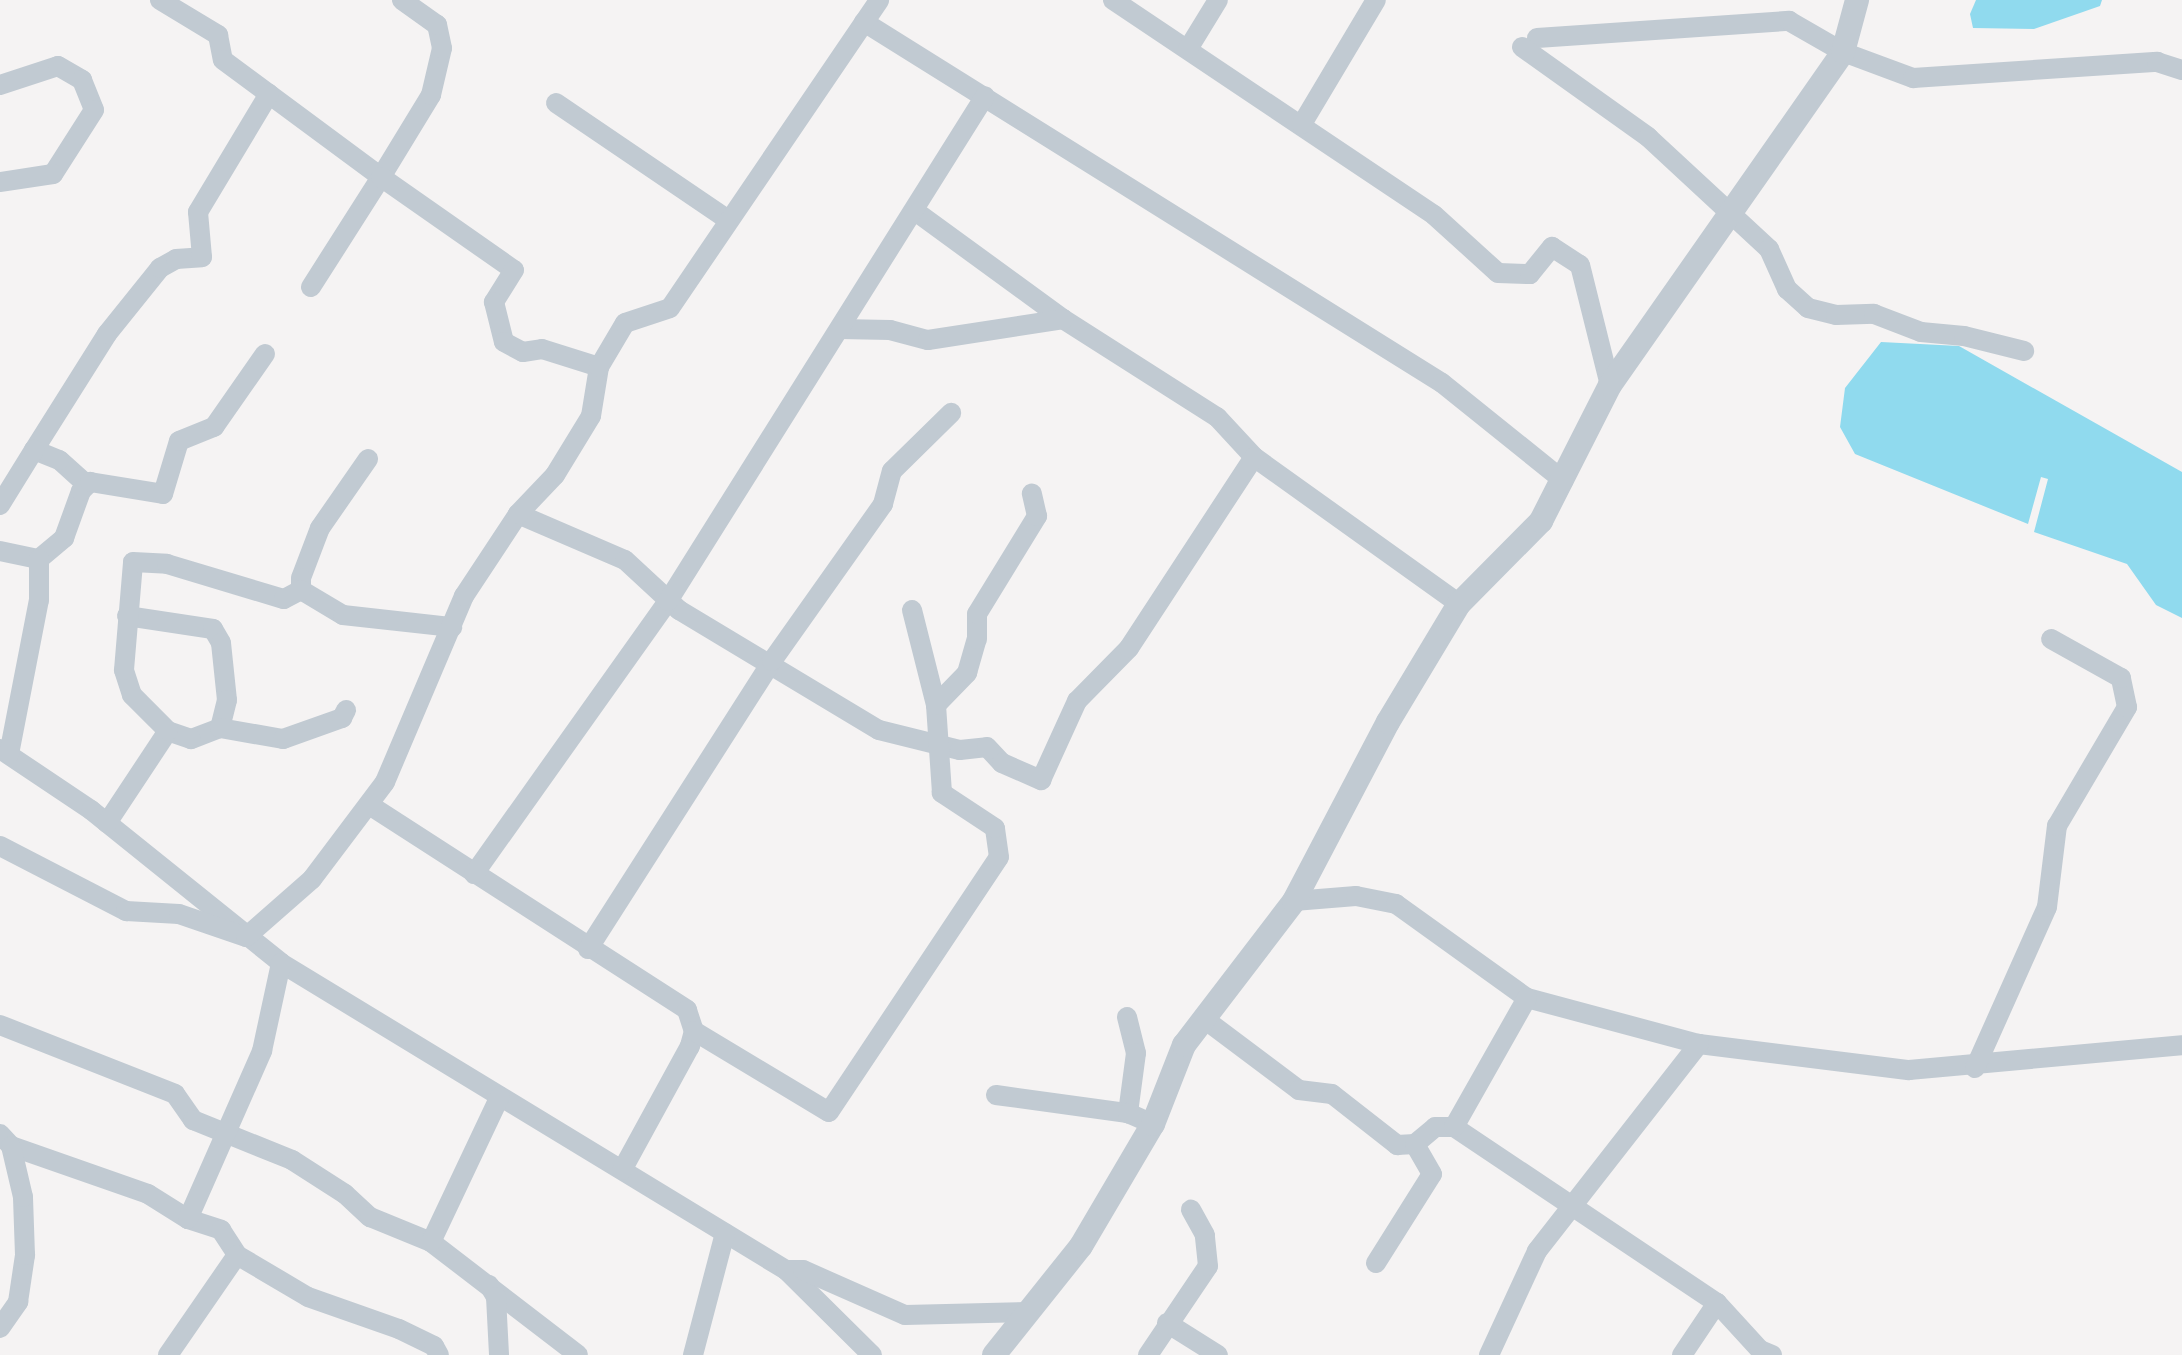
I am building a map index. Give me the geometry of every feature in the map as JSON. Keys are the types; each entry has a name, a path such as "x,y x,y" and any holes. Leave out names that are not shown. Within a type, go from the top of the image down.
{"street":[{"path":"160,0 218,35 223,60 381,177 514,270 494,302 504,342 523,352 542,349 599,367"},
{"path":"311,287 431,95 442,48 437,25 402,0"},
{"path":"246,937 312,879 371,806 394,764 464,596 518,514 555,475 591,416 599,367 625,323 670,308 727,219 879,0"},
{"path":"1113,0 1434,215 1498,273 1530,274 1552,247 1580,265 1610,385"},
{"path":"1188,49 1218,0"},
{"path":"1302,124 1376,0"},
{"path":"994,1355 1070,1261 1153,1124 1184,1045 1207,1021 1294,901 1388,722 1459,604 1541,521 1564,481 1610,385 1843,52 1857,0"},
{"path":"2024,351 1964,336 1921,332 1874,314 1836,315 1808,308 1787,289 1769,249 1648,137 1530,43 1789,21 1843,52 1913,78 2157,62 2182,70"},
{"path":"864,22 1442,383 1564,481"},
{"path":"0,85 58,66 82,80 94,110 53,174 0,182"},
{"path":"0,505 107,334 160,268 176,259 202,257 198,212 269,94"},
{"path":"474,874 668,601 985,96"},
{"path":"556,103 727,219"},
{"path":"915,211 1063,319 1217,417 1254,457 1459,604"},
{"path":"840,329 890,330 928,340 1063,319"},
{"path":"34,450 59,460 86,484 163,494 179,441 214,427 265,354"},
{"path":"588,949 772,661 883,504 892,471 951,413"},
{"path":"518,514 625,560 668,601 772,661 879,730 960,750 987,747 1002,763 1041,780 1077,701 1129,648 1254,457"},
{"path":"301,590 301,578 320,528 368,459"},
{"path":"86,484 64,538 39,559 39,600 5,751 107,823 281,963 786,1270 872,1355"},
{"path":"936,705 967,673 977,639 977,614 1037,516 1032,494"},
{"path":"0,551 39,559"},
{"path":"301,590 284,599 167,564 133,562 124,670 132,695 168,731 191,739 220,728 283,739 342,718 346,710"},
{"path":"301,590 343,615 452,627"},
{"path":"371,806 588,949 687,1010 694,1031 829,1112 999,857 995,828 942,793 936,705 912,610"},
{"path":"127,616 213,629 221,643 227,700 220,728"},
{"path":"1975,1068 2047,907 2057,826 2127,707 2121,678 2051,639"},
{"path":"107,823 168,731"},
{"path":"0,846 126,911 179,914 246,937"},
{"path":"1294,901 1356,896 1396,904 1527,998 1699,1044 1909,1070 1975,1068 2182,1045"},
{"path":"188,1219 262,1051 281,963"},
{"path":"1454,1127 1527,998"},
{"path":"1127,1017 1136,1053 1128,1113"},
{"path":"1207,1021 1299,1090 1332,1094 1397,1145 1415,1144 1435,1127 1454,1127 1717,1303 1760,1350 1772,1355"},
{"path":"0,1025 175,1094 193,1120 292,1160 345,1194 370,1217 431,1242 578,1355"},
{"path":"622,1170 694,1031"},
{"path":"1489,1355 1537,1251 1699,1044"},
{"path":"996,1095 1128,1113 1153,1124"},
{"path":"431,1242 500,1096"},
{"path":"5,1140 148,1194 188,1219 221,1230 237,1255 308,1297 429,1343 439,1355"},
{"path":"0,1328 18,1302 25,1255 23,1197 5,1140"},
{"path":"1376,1263 1432,1174 1415,1144"},
{"path":"1148,1355 1208,1266 1205,1235 1191,1210"},
{"path":"693,1355 725,1233"},
{"path":"168,1355 237,1255"},
{"path":"786,1270 803,1270 905,1315 1029,1312"},
{"path":"487,1283 496,1297 499,1355"},
{"path":"1682,1355 1717,1303"},
{"path":"1167,1323 1218,1355"}],"water":[{"path":"1976,0 2102,0 2100,6 2034,29 1973,28 1970,14"},
{"path":"1881,342 1959,346 2182,472 2182,618 2156,605 2127,564 2034,532 2048,479 2041,477 2028,524 1855,454 1840,427 1845,388"}]}
